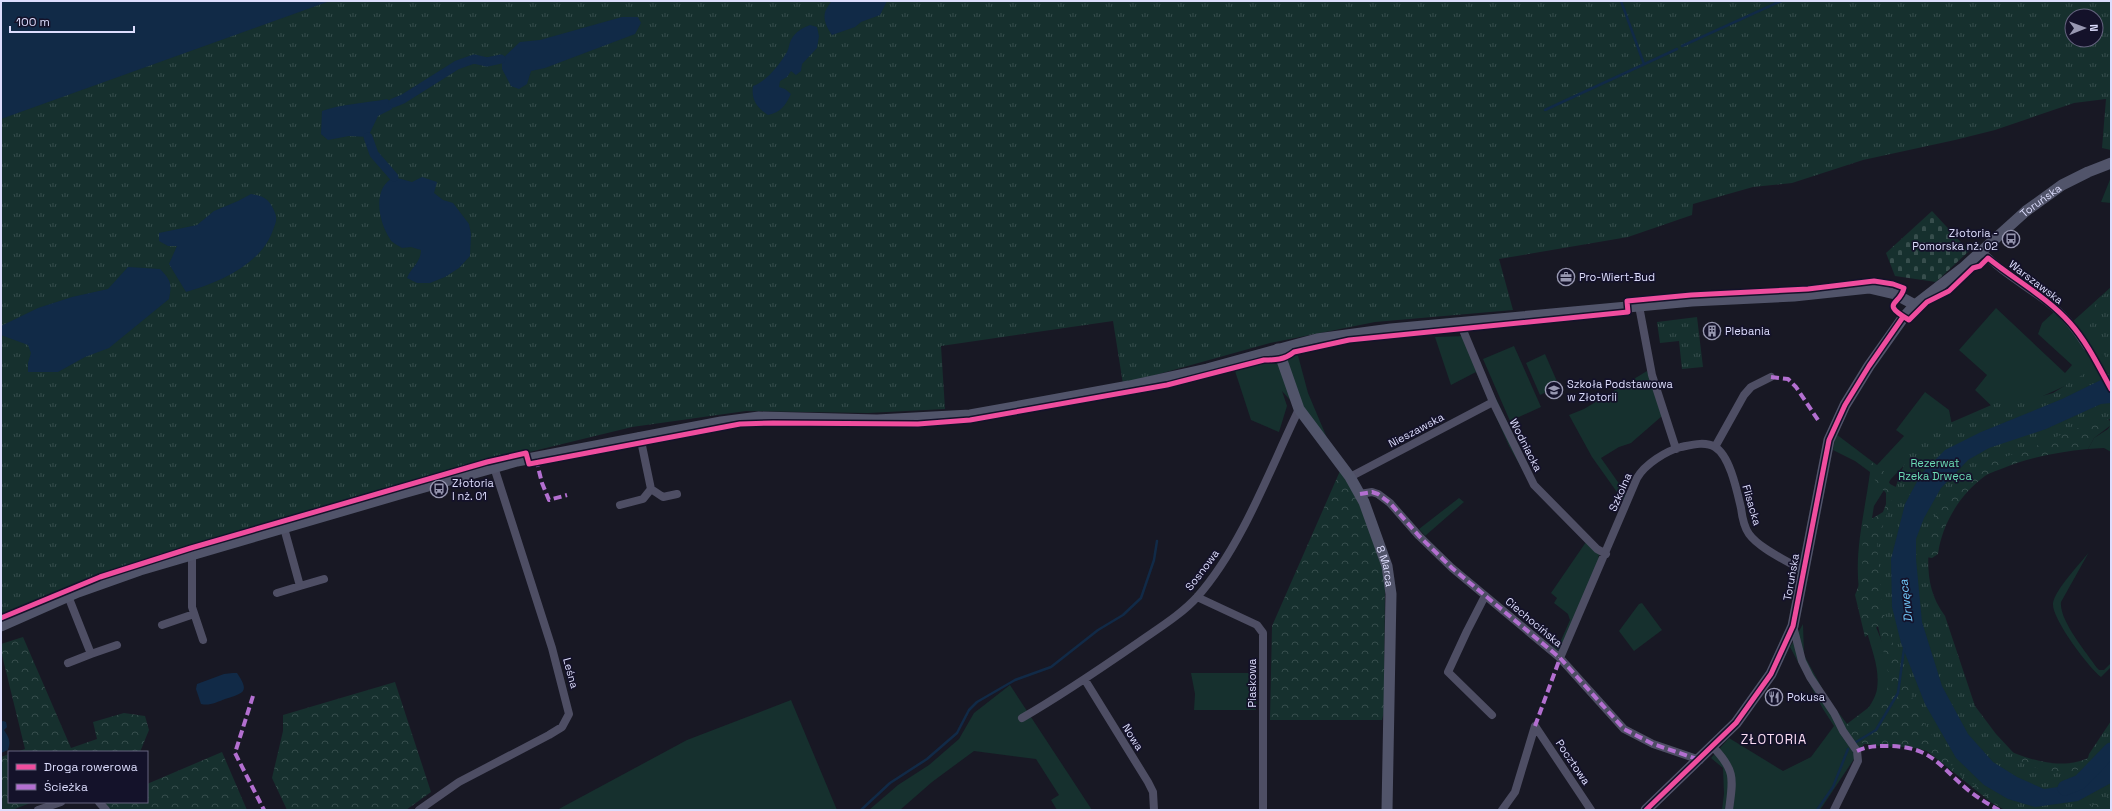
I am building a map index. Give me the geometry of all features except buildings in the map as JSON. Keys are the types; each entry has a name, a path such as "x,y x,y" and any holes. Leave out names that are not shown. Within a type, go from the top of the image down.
{"main road":[{"name":"Toruńska","path":"1646,810 1736,724 1771,674 1793,626 1802,570 1832,431 1869,366 1903,317 1915,305 1937,289 1982,251 2025,212 2056,189 2088,172 2111,164"},
{"path":"1,626 68,596 192,554 494,467 640,436 721,422 759,417 877,420 970,415 1208,370 1278,350 1344,335 1460,323 1692,301 1794,296 1869,288 1895,294 1915,305"},
{"name":"8 Marca","path":"1278,350 1299,409 1350,477 1360,494 1387,566 1391,594 1387,810"}],"street":[{"name":"Warszawska","path":"1982,251 1996,265 2056,309 2071,323 2088,347"},
{"path":"1639,306 1652,375 1676,448"},
{"name":"Wodniacka","path":"1460,323 1493,402 1534,485 1597,549 1606,554"},
{"path":"1714,447 1744,395 1751,387 1772,377"},
{"name":"Nieszawska","path":"1350,477 1493,402"},
{"name":"Sosnowa","path":"1022,718 1085,680 1163,625 1197,597 1220,567 1239,535 1299,409"},
{"path":"640,436 651,489 663,497 677,494"},
{"name":"Szkolna","path":"1560,658 1641,472 1676,448 1693,444 1706,444 1714,447"},
{"name":"Flisacka","path":"1714,447 1724,456 1734,481 1744,524 1749,534 1766,548 1802,570"},
{"name":"Leśna","path":"419,810 459,782 562,727 569,714 552,648 494,467"},
{"path":"620,505 643,499 651,489"},
{"name":"Ciechocińska","path":"1360,494 1372,492 1378,494 1390,503 1419,536 1485,596 1560,658 1624,729 1653,744 1700,760"},
{"path":"284,528 300,586"},
{"path":"192,554 194,614 203,640"},
{"path":"277,593 324,579"},
{"path":"68,596 91,654"},
{"path":"1485,596 1466,631 1448,672 1492,715"},
{"name":"Piaskowa","path":"1197,597 1257,625 1263,633 1264,810"},
{"path":"162,625 194,614"},
{"path":"1793,626 1802,661 1810,677 1834,713 1843,732 1858,751 1858,761 1834,810"},
{"path":"68,663 117,645"},
{"name":"Nowa","path":"1085,680 1148,782 1152,792 1154,810"},
{"name":"Pocztowa","path":"1502,810 1515,792 1536,726 1591,810"},
{"path":"1713,747 1726,760 1730,771 1732,784 1729,810"},
{"path":"38,810 59,803"}],"green space":[{"path":"1,1 2111,1 2111,150 2102,148 2106,99 2074,103 1995,130 1863,160 1792,183 1753,187 1693,204 1692,215 1628,237 1499,259 1513,310 1375,322 1270,343 1123,384 1113,321 941,346 945,409 868,413 746,411 632,427 407,482 163,557 29,605 1,618"},
{"path":"2111,177 2111,203 2101,202"},
{"path":"1932,211 1969,251 1936,282 1895,276 1886,253"},
{"path":"2111,287 2111,365 2001,415 1975,390 1987,375 1959,350 1996,308 2065,373 2072,365 2038,334 2042,323 2054,312 2071,323"},
{"name":"Rezerwat Rzeka Drwęca","path":"2111,289 2111,419 2092,423 2073,430 1978,468 1965,478 1948,497 1933,518 1929,527 1928,563 1932,590 1939,607 1945,616 1975,706 1996,734 2024,764 2043,770 2074,772 2086,765 2089,754 2111,721 2111,794 2104,800 2080,810 2016,809 1991,799 1956,772 1920,717 1900,667 1882,607 1877,544 1900,474 1911,450 1936,429 2003,400 2031,399 2053,393 2105,361 2105,356 2090,333 2090,322 2097,300"},
{"path":"1697,317 1703,367 1682,369 1679,341 1660,343 1657,322"},
{"path":"1466,336 1538,486 1601,553 1598,557 1601,559 1559,652 1552,646 1559,645 1570,620 1568,614 1554,603 1557,598 1551,593 1586,542 1534,490 1509,446 1476,372 1451,385 1435,337"},
{"path":"1514,346 1541,407 1510,421 1483,359"},
{"path":"1296,348 1308,393 1330,445 1282,391 1287,406 1279,432 1251,420 1235,371"},
{"path":"1545,354 1559,386 1540,395 1526,363"},
{"path":"1647,371 1662,416 1631,443 1619,447 1601,458 1627,495 1624,502 1592,457 1569,415 1584,409"},
{"path":"1925,392 1949,410 1954,435 1920,449 1891,479 1874,506 1869,537 1876,627 1924,744 1864,744 1820,810 1722,810 1724,794 1723,768 1711,758 1729,738 1783,771 1811,757 1834,726 1823,709 1790,647 1803,624 1804,655 1828,699 1851,729 1863,716 1876,694 1878,682 1875,660 1862,611 1859,595 1858,575 1859,546 1870,472 1855,461 1833,450 1836,434 1877,465 1904,436 1896,430"},
{"path":"2107,418 2111,422 2111,425 2094,438 2088,449 2055,453 2033,458 1985,476 1976,483 1954,510 1948,521 1940,543 1938,554 1932,558 1925,557 1924,518 1968,460"},
{"path":"2111,424 2111,452 2104,448 2088,449 2094,438 2108,429"},
{"path":"1861,456 1883,470 1890,484 1900,489 1956,758 2111,783 2111,810 2005,810 1992,803 1927,751 1916,748 1868,744 1849,736 1843,727 1885,695 1890,681 1878,626 1865,637 1855,595 1862,577 1863,524 1883,512 1886,504 1886,493 1875,480"},
{"path":"1340,471 1364,505 1385,578 1384,712 1382,720 1270,720 1272,626"},
{"path":"1459,498 1464,502 1425,536 1419,529"},
{"path":"2089,552 2061,602 2064,618 2074,636 2097,668 2099,670 2104,670 2111,663 2111,667 2101,677 2088,664 2064,631 2054,610 2053,603 2063,583"},
{"path":"1642,603 1662,630 1634,651 1619,631 1639,604"},
{"path":"23,637 71,748 97,739 93,722 124,713 145,716 149,730 140,751 19,751 25,749 1,651 1,644"},
{"path":"1191,673 1257,673 1256,710 1194,710 1195,694"},
{"path":"395,682 431,792 406,810 287,810 272,778 283,731 283,715"},
{"path":"1010,685 1092,810 1057,810 1051,800 1059,795 1036,759 974,751 932,782 900,810 869,810 898,785 929,765 959,739 974,713"},
{"path":"791,700 837,810 557,810 687,740"},
{"path":"2111,732 2111,753 2044,789 2002,748 2043,762 2076,762 2086,759 2093,754"},
{"path":"222,752 247,810 101,809 107,803 148,803 148,784"},
{"path":"8,754 8,803 30,803 12,810 1,810 1,757"}],"water":[{"path":"1,1 330,1 1,119"},
{"path":"832,1 887,1 880,15 861,22 855,27 832,35 824,18 828,5"},
{"path":"622,17 638,17 641,23 635,34 545,68 531,71 527,84 519,89 511,86 502,69 502,59 520,42 540,40"},
{"path":"810,25 817,27 819,36 817,48 802,64 801,71 796,75 791,71 787,77 780,81 779,87 785,89 791,94 782,108 768,115 756,103 753,95 753,86 768,77 781,62 793,37 802,29"},
{"path":"387,99 393,103 392,109 378,116 368,137 349,136 328,140 321,134 322,111 345,105"},
{"path":"394,177 412,182 422,177 437,182 434,193 443,200 453,203 469,224 471,234 470,256 459,268 445,277 430,283 417,283 407,278 418,261 421,250 411,247 402,248 392,242 382,223 380,214 379,205 382,189 387,182"},
{"path":"251,194 266,199 276,215 273,230 267,242 249,263 237,271 224,278 186,292 169,264 177,246 168,246 159,241 159,233 197,225 214,211"},
{"path":"128,267 160,269 170,282 169,299 109,348 85,357 58,372 28,372 28,363 31,353 28,345 1,335 1,326 38,308 72,297 108,289"},
{"path":"2111,375 2111,403 2101,404 2046,429 1989,448 1968,460 1941,488 1924,518 1916,539 1916,559 1922,622 1942,686 1968,734 1993,762 2017,777 2044,789 2072,785 2097,770 2111,753 2111,783 2078,801 2035,807 2008,799 1984,785 1956,758 1925,704 1901,643 1892,607 1891,559 1905,504 1921,474 1945,450 1981,432 2062,399"},
{"path":"237,673 243,684 244,688 241,693 213,703 201,704 196,689 197,684 224,674"},
{"path":"1,722 6,722 7,727 4,730 8,737 9,744 8,750 1,753"}],"waterway":[{"path":"1621,1 1644,64"},
{"path":"1682,46 1781,1"},
{"path":"1545,110 1677,49"},
{"path":"393,103 403,99 457,65 474,59 487,62 501,59"},
{"path":"368,137 374,154 394,177"},
{"path":"861,810 890,783 927,759 957,733 969,710 977,702 1015,680 1051,667 1098,630 1123,615 1141,598 1154,560 1157,541"},
{"path":"1856,742 1876,730 1898,693 1904,649"},
{"path":"1817,810 1833,787 1848,749"},
{"name":"Drwęca","path":"2065,788 2080,782 2111,750"}],"marked path":[{"path":"1771,377 1788,379 1796,387 1818,420"},
{"path":"536,459 542,483 549,500 567,495"},
{"path":"1360,494 1372,492 1378,494 1390,503 1419,536 1452,568 1560,658 1624,729 1653,744 1700,760"},
{"path":"1535,726 1560,658"},
{"path":"253,696 235,753 264,810"},
{"path":"1857,751 1868,747 1887,746 1914,749 1924,753 1941,765 1972,793 1999,810"}],"cycle path":[{"path":"1,618 100,577 191,548 487,462 526,453 529,464 740,424 918,424 970,420 1167,385 1264,360 1279,359 1287,357 1294,352 1349,340 1628,312 1627,301 1691,295 1808,289 1874,281 1893,284 1904,288 1902,294 1893,307 1909,320 1927,302 1949,291 1973,268 1980,266 1988,258 2041,297 2070,323 2087,346 2111,389"},
{"path":"1646,810 1736,723 1771,674 1793,626 1829,440 1845,405 1869,366 1903,317"}],"place":[{"name":"Złotoria - Pomorska nż. 02","path":"2011,239"},
{"name":"Pro-Wiert-Bud","path":"1566,277"},
{"name":"Plebania","path":"1712,331"},
{"name":"Szkoła Podstawowa w Złotorii","path":"1554,390"},
{"name":"Złotoria I nż. 01","path":"439,489"},
{"name":"Pokusa","path":"1774,697"}],"district":[{"name":"ZŁOTORIA","path":"1774,739"}]}
